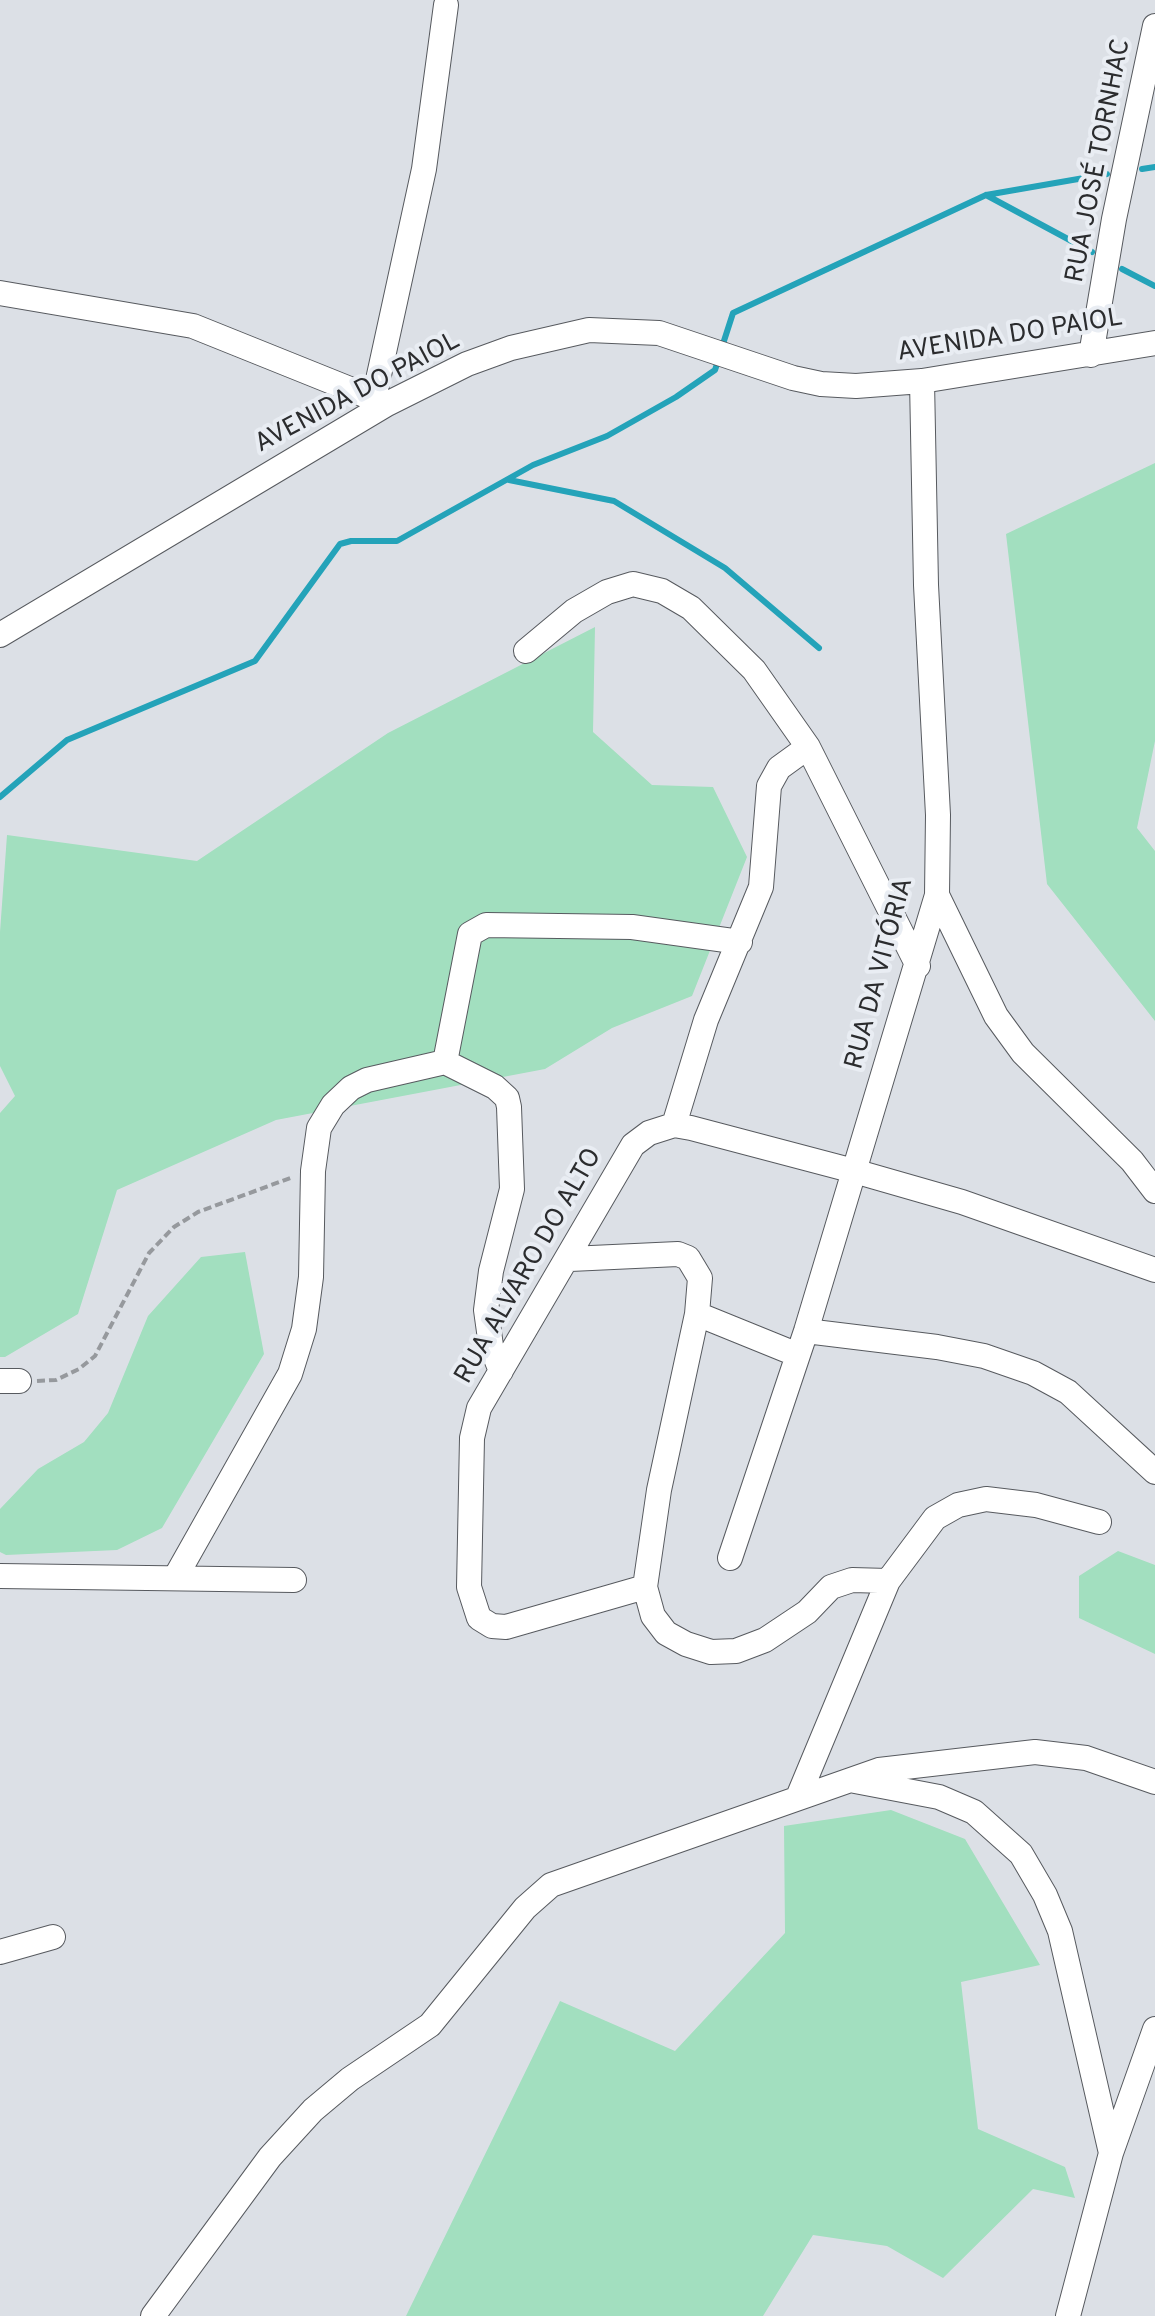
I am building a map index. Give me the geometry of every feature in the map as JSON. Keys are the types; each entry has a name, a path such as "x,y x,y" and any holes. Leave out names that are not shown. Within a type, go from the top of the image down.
{"street":[{"path":"0,293 193,326 381,401 424,169 446,5"},
{"name":"RUA JOSÉ TORNHAC","path":"1091,355 1114,219 1155,26"},
{"name":"AVENIDA DO PAIOL","path":"0,635 381,401 511,348 589,330 659,333 821,384 856,386 922,381 1155,343"},
{"name":"RUA DA VITÓRIA","path":"730,1558 806,1331 937,895 938,815 926,585 922,381"},
{"path":"526,651 574,611 607,592 633,584 662,591 691,608 754,670 808,747 918,966"},
{"path":"808,747 779,768 769,786 761,887 706,1020 674,1125 962,1202 1155,1270"},
{"path":"937,895 996,1016 1023,1053 1132,1161 1155,1191"},
{"path":"445,1062 466,944 476,928 486,925 632,927 740,942"},
{"path":"175,1578 290,1374 304,1329 311,1277 313,1171 319,1128 333,1105 351,1088 367,1080 445,1062 503,1093 509,1107 512,1189 491,1271 486,1310 491,1346 501,1371"},
{"name":"RUA ALVARO DO ALTO","path":"645,1587 506,1627 479,1618 469,1587 472,1438 479,1408 570,1259 633,1145 649,1133 674,1125"},
{"path":"570,1259 678,1254 695,1266 700,1278 697,1314 659,1490 645,1587 653,1616 666,1633 711,1652 736,1651 765,1640 807,1612 831,1587 852,1580 888,1581"},
{"path":"697,1314 798,1355"},
{"path":"806,1331 953,1350 984,1356 1033,1373 1068,1392 1155,1472"},
{"path":"798,1797 888,1581 935,1518 958,1505 986,1499 1009,1501 1099,1522"},
{"path":"0,1576 294,1580"},
{"path":"153,2316 270,2157 313,2110 350,2079 430,2025 525,1908 551,1885 798,1797 855,1781 879,1770 1035,1752 1086,1758 1155,1782"},
{"path":"855,1781 939,1797 974,1812 1021,1854 1045,1895 1060,1931 1111,2153"},
{"path":"0,1952 53,1937"},
{"path":"1068,2316 1111,2153 1155,2029"}],"path":[{"path":"9,1381 56,1380 79,1369 95,1356 149,1253 174,1227 198,1212 249,1191 313,1171"}],"green space":[{"path":"1155,463 1155,741 1137,828 1155,851 1155,1021 1047,884 1006,534"},
{"path":"595,627 593,732 652,785 713,787 747,857 692,996 612,1028 545,1069 276,1120 117,1190 78,1314 5,1357 0,1357 0,1113 15,1096 0,1066 0,932 7,835 197,861 388,733"},
{"path":"245,1252 264,1354 162,1528 117,1550 6,1555 0,1552 0,1509 38,1469 84,1442 108,1413 148,1316 201,1257"},
{"path":"1118,1551 1155,1565 1155,1654 1079,1618 1079,1576"},
{"path":"891,1810 965,1839 1040,1965 961,1982 978,2129 1065,2167 1075,2198 1033,2189 943,2278 887,2246 813,2235 763,2316 406,2316 560,2001 675,2051 785,1933 784,1826"}],"waterway":[{"path":"1142,169 1155,167"},
{"path":"722,347 733,313 986,195 1107,174"},
{"path":"986,195 1092,252"},
{"path":"1122,269 1155,286"},
{"path":"0,797 67,740 255,661 340,544 351,541 397,541 533,465 607,436 676,397 715,370 719,358"},
{"path":"509,480 614,501 725,568 819,648"}]}
